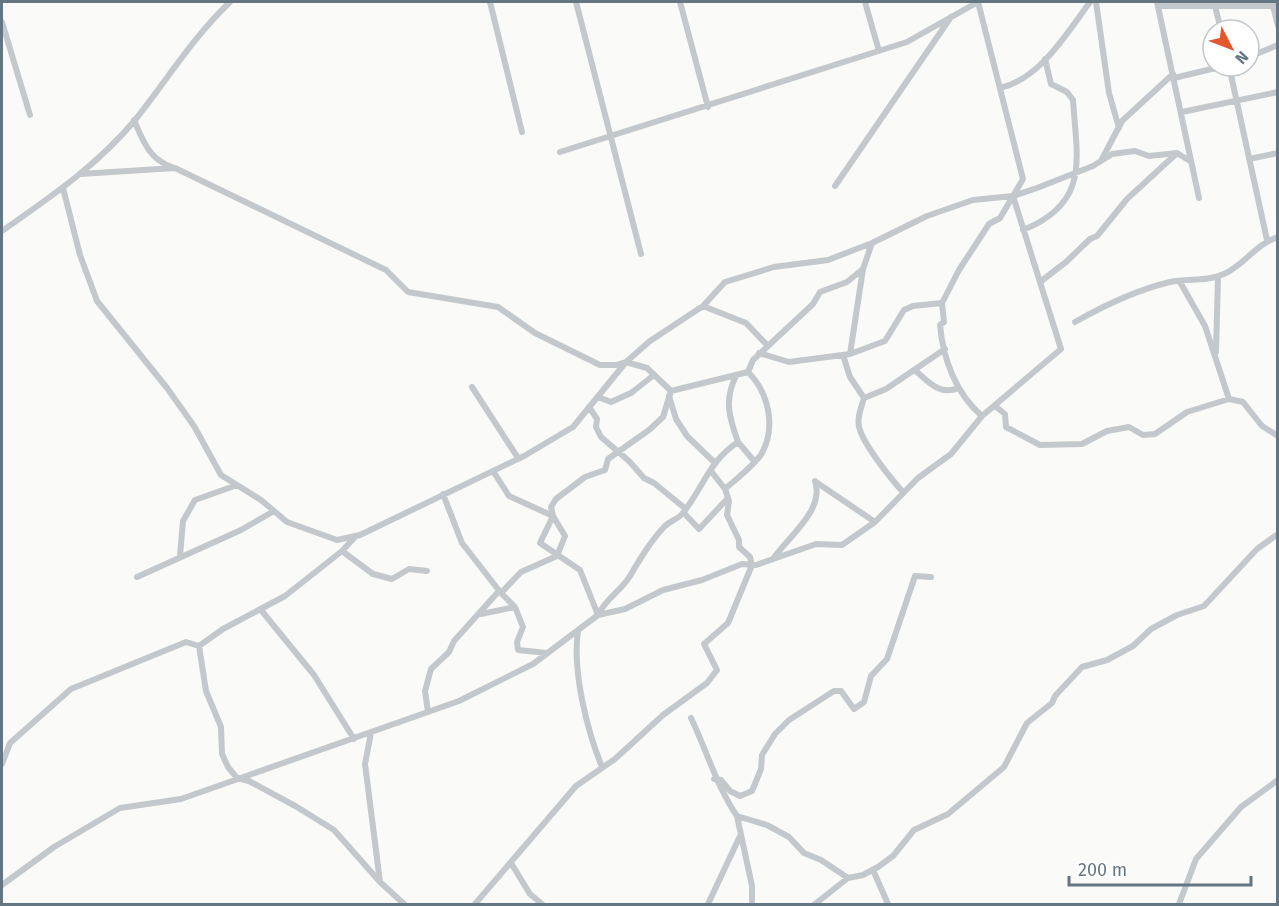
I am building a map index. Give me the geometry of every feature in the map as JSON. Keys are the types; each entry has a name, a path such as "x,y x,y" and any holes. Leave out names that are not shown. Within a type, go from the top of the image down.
{"street":[{"path":"2,231 80,174 134,120 186,50 230,2"},
{"path":"490,2 522,132"},
{"path":"576,2 641,254"},
{"path":"680,2 708,107"},
{"path":"865,2 879,51"},
{"path":"560,152 708,107 907,42 978,2 1023,179 1000,218 989,224 959,270 942,303 944,321 940,325 940,332 952,377 958,388 982,416"},
{"path":"1000,88 1016,84 1045,59 1090,2"},
{"path":"1096,2 1109,93 1119,128"},
{"path":"1199,198 1157,4 1215,6 1274,4 1278,26"},
{"path":"1215,6 1218,18"},
{"path":"835,186 953,15"},
{"path":"2,22 30,116"},
{"path":"1261,52 1278,45"},
{"path":"1023,230 1047,220 1064,204 1071,193 1076,173 1073,100 1067,92 1051,84 1045,59"},
{"path":"1101,160 1122,121 1174,76 1201,71"},
{"path":"1231,78 1267,240"},
{"path":"1182,112 1278,92"},
{"path":"134,120 149,152 161,163 386,270 408,292 498,307 535,333 600,365 616,365 626,362 647,368 670,394 676,419 687,436 714,462"},
{"path":"63,188 80,255 97,301 168,388 194,426 221,475 287,522 337,540 355,536 443,495 518,459 573,427 626,362 650,341 703,306 725,282 774,267 828,260 872,243 927,216 973,200 1013,196 1093,166 1112,154 1135,151 1149,156 1177,153 1190,161"},
{"path":"1040,282 1090,239 1097,236 1127,199 1177,153"},
{"path":"1249,159 1278,153"},
{"path":"80,174 175,168"},
{"path":"2,885 54,847 120,808 181,799 429,712 497,683 534,664 598,615 625,609 663,590 702,580 742,564 752,565 816,544 842,545 875,522 903,492 951,453 982,416 1061,350 1013,196"},
{"path":"1075,322 1114,301 1180,282 1205,280 1218,276 1238,266 1267,240 1278,237"},
{"path":"872,243 863,269 847,354 850,378 864,398 859,421 860,431 876,458 903,492"},
{"path":"670,394 720,377 736,376 748,372 766,345 813,304 820,292 847,282 863,269"},
{"path":"1216,358 1218,276"},
{"path":"1180,282 1205,326 1229,399"},
{"path":"759,353 789,362 847,354 885,341 904,310 913,306 942,303"},
{"path":"703,306 746,323 766,345"},
{"path":"864,398 886,389 945,350"},
{"path":"916,371 942,391 958,388"},
{"path":"725,489 761,456 771,427 758,383 748,372"},
{"path":"598,397 611,402 631,393 654,375"},
{"path":"736,376 727,401 729,417 738,442 754,461"},
{"path":"472,387 518,459"},
{"path":"429,712 425,691 431,669 449,652 454,641 472,620 481,614 520,572 557,556 566,536 553,516 551,507 556,499 585,477 605,470 608,459 663,417 670,394"},
{"path":"995,406 1005,414 1006,427 1040,445 1082,444 1107,431 1129,427 1143,435 1155,434 1187,412 1229,399 1243,402 1262,426 1278,436"},
{"path":"589,407 597,419 596,427 601,437 629,461 644,478 654,483 685,511 699,529 728,498"},
{"path":"598,615 604,601 630,575 634,565 658,534 685,511 711,471 714,462 738,442"},
{"path":"493,471 509,496 553,516"},
{"path":"476,904 576,786 677,704 707,683 717,670 704,644 728,623 752,565 750,557 739,547 739,540 730,526 725,489 711,471"},
{"path":"773,559 810,513 818,489 815,481 875,522"},
{"path":"180,556 183,521 195,500 237,485"},
{"path":"443,495 462,543 500,592 515,607 523,627 517,642 519,650 547,653"},
{"path":"137,577 241,530 274,511"},
{"path":"553,516 540,543 580,570 598,615"},
{"path":"815,904 848,878 873,870 893,856 914,830 948,814 1004,767 1027,723 1052,703 1055,696 1082,667 1107,660 1133,646 1151,629 1177,615 1204,606 1257,549 1278,534"},
{"path":"199,646 223,629 285,596 342,551 355,536"},
{"path":"342,551 373,574 392,579 409,569 427,571"},
{"path":"714,778 722,780 730,790 740,796 752,791 761,769 762,755 789,720 834,691 841,691 854,709 864,702 871,676 887,659 915,576 931,577"},
{"path":"481,614 515,607"},
{"path":"261,610 314,675 354,739"},
{"path":"578,631 575,652 594,746 602,767"},
{"path":"2,764 10,743 70,689 186,642 199,646"},
{"path":"199,646 209,701 221,727 222,754 237,778 249,781 334,830 380,882 404,904"},
{"path":"692,718 710,756 714,778 737,816 752,885 752,904"},
{"path":"371,733 365,764 380,882"},
{"path":"1179,904 1196,859 1241,807 1278,780"},
{"path":"737,816 767,825 789,837 804,853 821,860 848,878"},
{"path":"708,904 740,836"},
{"path":"511,862 530,894 542,904"},
{"path":"873,870 888,904"}]}
